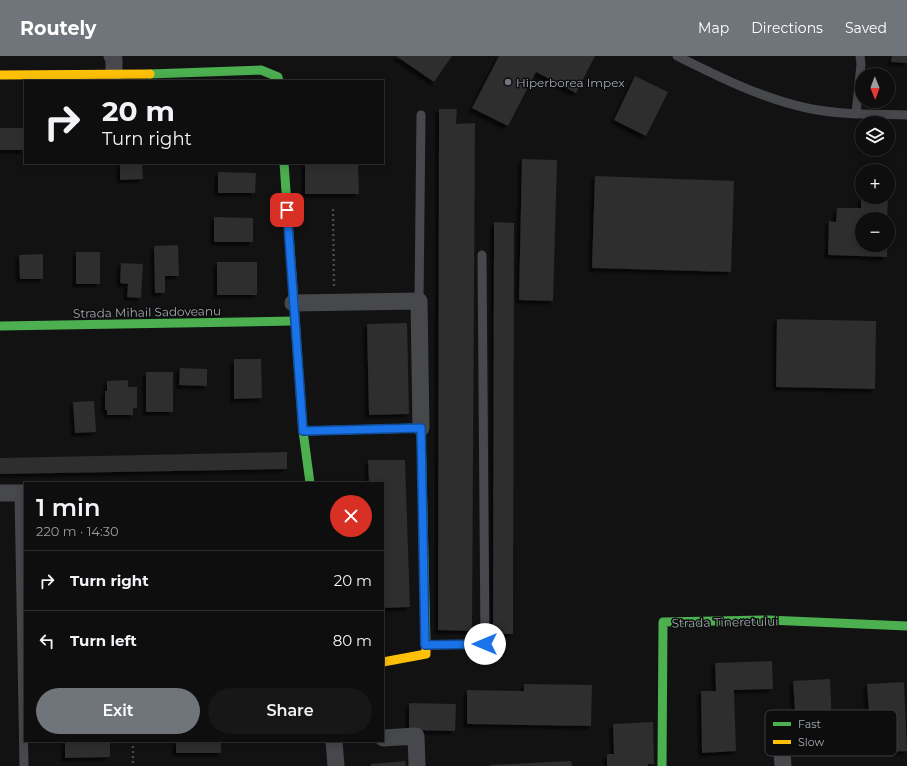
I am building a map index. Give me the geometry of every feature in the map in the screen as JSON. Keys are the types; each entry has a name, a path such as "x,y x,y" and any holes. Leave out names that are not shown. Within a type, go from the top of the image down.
{"street":[{"path":"112,56 114,59 114,75"},
{"path":"0,75 114,75 261,70 278,79"},
{"path":"284,164 303,431 310,482"},
{"path":"293,303 419,301 426,654 384,662"},
{"name":"Strada Mihail Sadoveanu","path":"0,326 270,322 294,320"},
{"path":"303,431 421,428"},
{"path":"0,493 22,493"},
{"name":"Strada Tineretului","path":"662,766 663,622 768,620 907,626"},
{"path":"384,738 416,736 417,766"},
{"path":"334,742 336,766"}],"lane":[{"path":"678,56 716,76 760,95 808,108 856,114 907,115"},
{"path":"856,114 860,56"},
{"path":"419,301 421,116"},
{"path":"425,645 485,644 482,255"},
{"path":"22,493 24,766"}],"path":[{"path":"333,209 334,302"},
{"path":"133,742 133,766"}],"building":[{"path":"396,56 452,56 434,82"},
{"name":"Hiperborea Impex","path":"499,56 595,56 576,93 536,72 508,126 472,108"},
{"path":"892,56 907,56 907,63 891,62"},
{"path":"635,76 668,92 646,136 614,120"},
{"path":"439,109 457,109 456,124 475,123 472,631 438,630"},
{"path":"0,128 24,128 24,150 0,150"},
{"path":"522,159 557,160 553,301 519,300"},
{"path":"120,164 142,164 143,179 120,180"},
{"path":"305,164 358,164 359,194 305,194"},
{"path":"218,172 256,173 255,193 218,193"},
{"path":"595,176 734,181 731,272 592,268"},
{"path":"861,204 888,204 887,212 855,212 855,252 887,252 887,257 828,255 829,221 836,222 837,208 861,208"},
{"path":"214,217 253,218 253,242 214,242"},
{"path":"494,222 514,223 513,634 493,634"},
{"path":"178,245 179,276 165,276 165,293 155,293 154,246"},
{"path":"76,252 100,252 100,284 76,284"},
{"path":"43,254 43,279 20,279 19,255"},
{"path":"217,262 257,262 257,295 217,295"},
{"path":"121,263 143,264 141,298 127,297 128,284 120,283"},
{"path":"777,319 876,321 875,389 776,387"},
{"path":"407,323 409,414 369,415 367,324"},
{"path":"234,359 261,359 262,398 234,399"},
{"path":"180,368 207,369 207,386 179,385"},
{"path":"146,372 173,372 173,412 146,412"},
{"path":"128,380 128,387 137,387 137,408 133,408 133,415 107,415 107,410 105,410 105,391 107,391 107,381"},
{"path":"94,401 96,432 75,433 73,402"},
{"path":"287,452 287,469 0,474 0,458"},
{"path":"368,460 405,460 410,607 384,608 384,482 369,482"},
{"path":"772,661 773,689 734,690 736,751 702,753 701,691 716,691 715,663"},
{"path":"830,679 831,710 795,710 793,681"},
{"path":"904,682 907,751 897,751 897,710 869,710 867,684"},
{"path":"524,684 592,685 591,726 467,724 467,690 524,691"},
{"path":"409,703 456,704 455,731 409,730"},
{"path":"653,722 654,764 648,764 648,766 607,766 607,754 614,754 613,724"},
{"path":"65,742 110,742 110,757 65,758"},
{"path":"176,742 221,742 221,753 176,753"},
{"path":"405,761 406,766 371,766 371,764"},
{"path":"571,761 572,766 490,766 490,765"}],"traffic: fast":[{"path":"150,74 261,70 278,77 279,80"},
{"path":"284,164 303,431 310,482"},
{"path":"0,326 294,321"},
{"path":"303,431 421,428 426,644"},
{"path":"662,766 663,622 768,620 907,626"}],"traffic: slow":[{"path":"0,75 150,74"},
{"path":"384,662 426,654 426,644"}],"place":[{"name":"Hiperborea Impex","path":"508,82"}],"route":[{"path":"287,210 303,431 421,428 425,645 485,644"}]}
